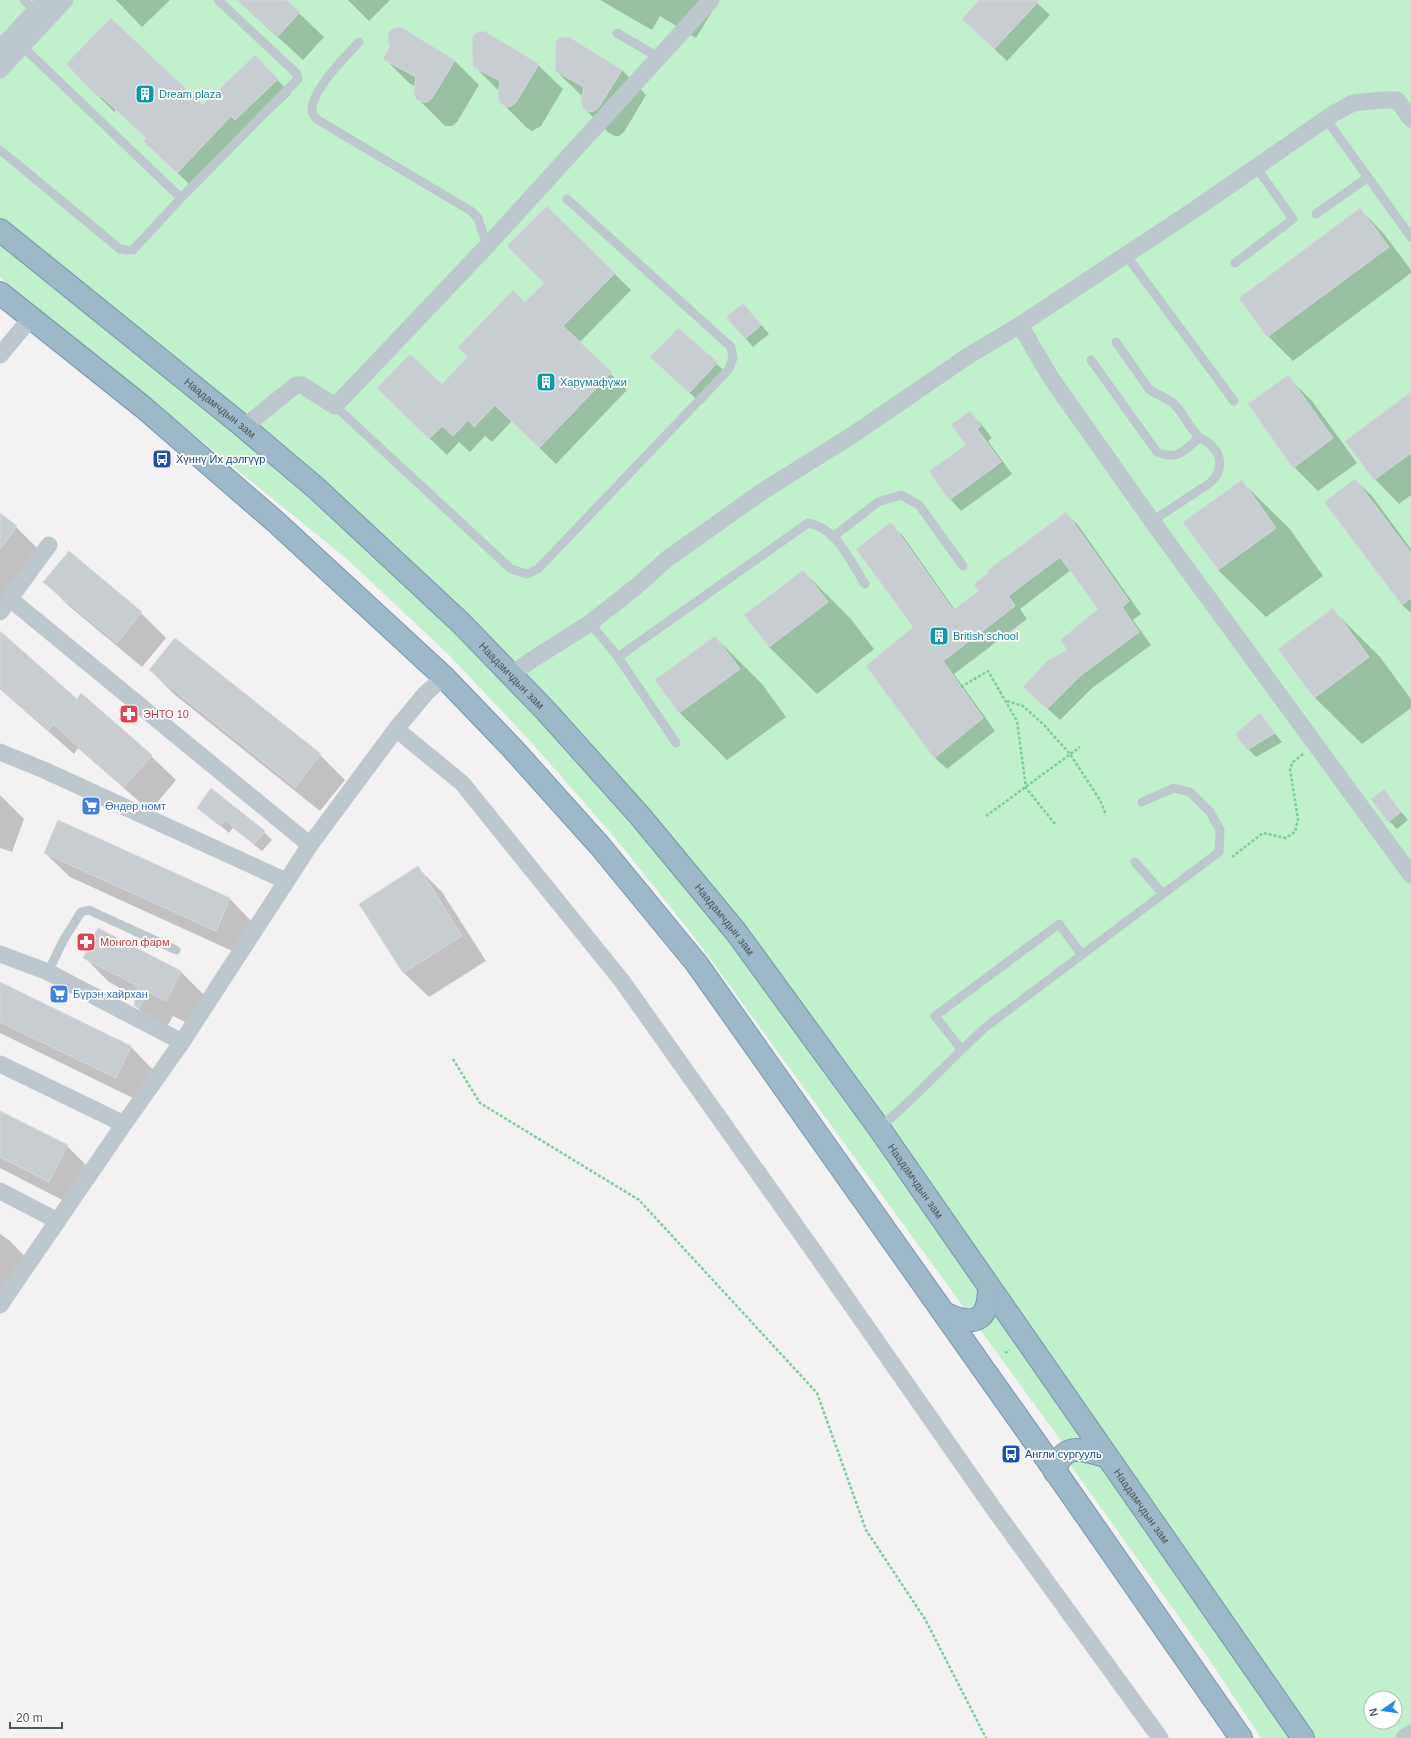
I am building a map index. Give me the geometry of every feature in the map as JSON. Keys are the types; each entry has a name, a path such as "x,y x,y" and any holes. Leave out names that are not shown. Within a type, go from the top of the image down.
{"highway":[{"name":"Наадамчдын зам","path":"0,230 316,488 461,623 546,711 640,816 736,932 879,1128 1105,1456 1303,1738"},
{"path":"0,293 143,407 277,523 444,677 514,749 600,846 697,964 944,1313 1241,1738"},
{"path":"944,1313 956,1319 966,1321 979,1317 984,1314 988,1307 989,1286"},
{"path":"1055,1472 1058,1462 1063,1455 1069,1451 1085,1450 1105,1456"}],"street":[{"path":"0,49 38,8 65,0"},
{"path":"244,428 296,385 302,385 335,406 487,246 711,0"},
{"path":"0,70 22,46 38,8"},
{"path":"512,675 530,661 590,623 637,586 667,559 763,491 854,434 968,356 1020,325 1126,255 1326,118 1354,103 1397,100 1411,119"},
{"path":"0,355 31,318"},
{"path":"1020,325 1051,378 1152,521 1411,875"},
{"path":"50,545 5,606 310,844"},
{"path":"0,1305 182,1042 310,844 396,729 426,693 444,677"},
{"path":"396,729 462,783 622,981 991,1505 1160,1738"},
{"path":"0,752 44,770 286,881"},
{"path":"0,954 48,972 182,1042"},
{"path":"0,1064 124,1124"},
{"path":"0,1191 58,1221"},
{"path":"1404,1738 1411,1732"}],"lane":[{"path":"0,150 120,249 133,250 181,198 298,79 296,73 218,0"},
{"path":"617,33 658,57"},
{"path":"359,42 332,72 320,89 312,108 313,115 318,120 471,211 478,218 487,246"},
{"path":"22,46 181,198"},
{"path":"1326,118 1411,237"},
{"path":"1235,263 1293,220 1256,167"},
{"path":"1316,214 1368,177"},
{"path":"335,406 511,569 527,574 538,569 729,369 733,358 731,347 567,198"},
{"path":"1126,255 1234,401"},
{"path":"1116,342 1149,389 1156,395 1174,403 1199,438 1207,442 1216,451 1220,470 1217,476 1210,483 1152,521"},
{"path":"1091,360 1157,452 1166,456 1175,456 1199,438"},
{"path":"834,536 878,502 901,495 919,505 962,566"},
{"path":"618,657 808,522 818,524 834,536 865,584"},
{"path":"590,623 618,657 676,743"},
{"path":"879,1128 899,1112 961,1049 987,1026 1219,852 1220,830 1210,812 1190,792 1174,788 1142,802"},
{"path":"1135,862 1163,894"},
{"path":"48,972 63,941 81,912 90,910 176,950"},
{"path":"961,1049 935,1016 1059,924 1082,955"}],"path":[{"path":"961,687 988,671 1017,721 1026,788 1055,824"},
{"path":"1006,701 1023,706 1044,725 1070,754 1100,800 1106,815"},
{"path":"986,816 1080,747"},
{"path":"453,1059 480,1103 639,1200 817,1393 866,1530 925,1619 986,1738"}],"green space":[{"path":"0,0 1411,0 1411,1738 1261,1738 1209,1659 1069,1463 1072,1456 692,934 616,839 531,742 448,654 348,560 0,277"}],"building":[{"path":"238,0 287,0 300,12 278,36"},
{"path":"979,0 1040,0 994,49 962,19"},
{"path":"111,18 203,105 255,55 278,79 235,120 231,116 177,173 143,141 146,138 101,96 99,98 66,64"},
{"path":"398,27 455,60 432,98 427,102 416,99 414,92 416,77 383,59 390,46 388,42 388,33 392,29"},
{"path":"482,31 539,64 516,102 511,106 506,107 500,103 498,96 500,81 473,67 472,37 476,33"},
{"path":"569,37 622,70 599,107 594,111 590,112 583,108 581,101 584,87 555,71 556,42 559,38"},
{"path":"547,206 615,273 563,326 612,372 539,448 495,405 474,427 468,420 453,436 442,426 429,439 377,388 410,354 442,384 468,357 458,347 513,290 525,302 544,283 507,246"},
{"path":"1360,208 1389,247 1267,337 1239,298"},
{"path":"743,303 761,325 745,339 726,317"},
{"path":"678,328 718,362 689,393 650,357"},
{"path":"1288,375 1333,438 1293,468 1248,404"},
{"path":"1411,392 1411,453 1374,480 1345,441"},
{"path":"970,411 981,426 977,429 1001,462 949,500 929,471 966,445 951,425"},
{"path":"1355,479 1411,553 1411,598 1402,605 1324,502"},
{"path":"1242,480 1276,528 1218,570 1183,522"},
{"name":"British school","path":"1066,512 1129,601 1122,607 1139,632 1080,676 1047,709 1023,687 1048,660 1067,650 1060,640 1098,609 1060,557 1008,596 1015,606 943,661 983,718 934,758 866,666 913,627 856,549 891,522 953,610 979,591 974,584 988,573 987,571"},
{"path":"0,513 17,526 0,549"},
{"path":"69,551 142,612 117,643 43,582"},
{"path":"803,570 828,602 769,647 744,615"},
{"path":"1333,608 1369,657 1314,698 1278,649"},
{"path":"0,631 77,699 81,693 152,755 124,787 53,724 49,730 0,687"},
{"path":"715,636 740,669 679,713 655,680"},
{"path":"175,638 321,754 295,787 149,670"},
{"path":"1260,713 1275,733 1247,750 1235,734"},
{"path":"211,788 265,831 254,844 225,820 220,826 197,808"},
{"path":"1384,789 1401,812 1388,822 1371,799"},
{"path":"58,820 230,898 216,931 44,853"},
{"path":"418,866 462,936 403,973 359,904"},
{"path":"98,928 181,971 166,1001 148,992 139,1008 134,1006 138,986 83,958"},
{"path":"0,982 131,1046 116,1078 0,1022"},
{"path":"0,1111 68,1145 49,1182 0,1157"}],"place":[{"name":"Dream plaza","path":"145,94"},
{"name":"Харүмафүжи","path":"546,382"},
{"name":"Хүннү Их дэлгүүр","path":"162,459"},
{"name":"British school","path":"939,636"},
{"name":"ЭНТО 10","path":"129,714"},
{"name":"Өндөр номт","path":"91,806"},
{"name":"Монгол фарм","path":"86,942"},
{"name":"Бүрэн хайрхан","path":"59,994"},
{"name":"Англи сургууль","path":"1011,1454"}]}
